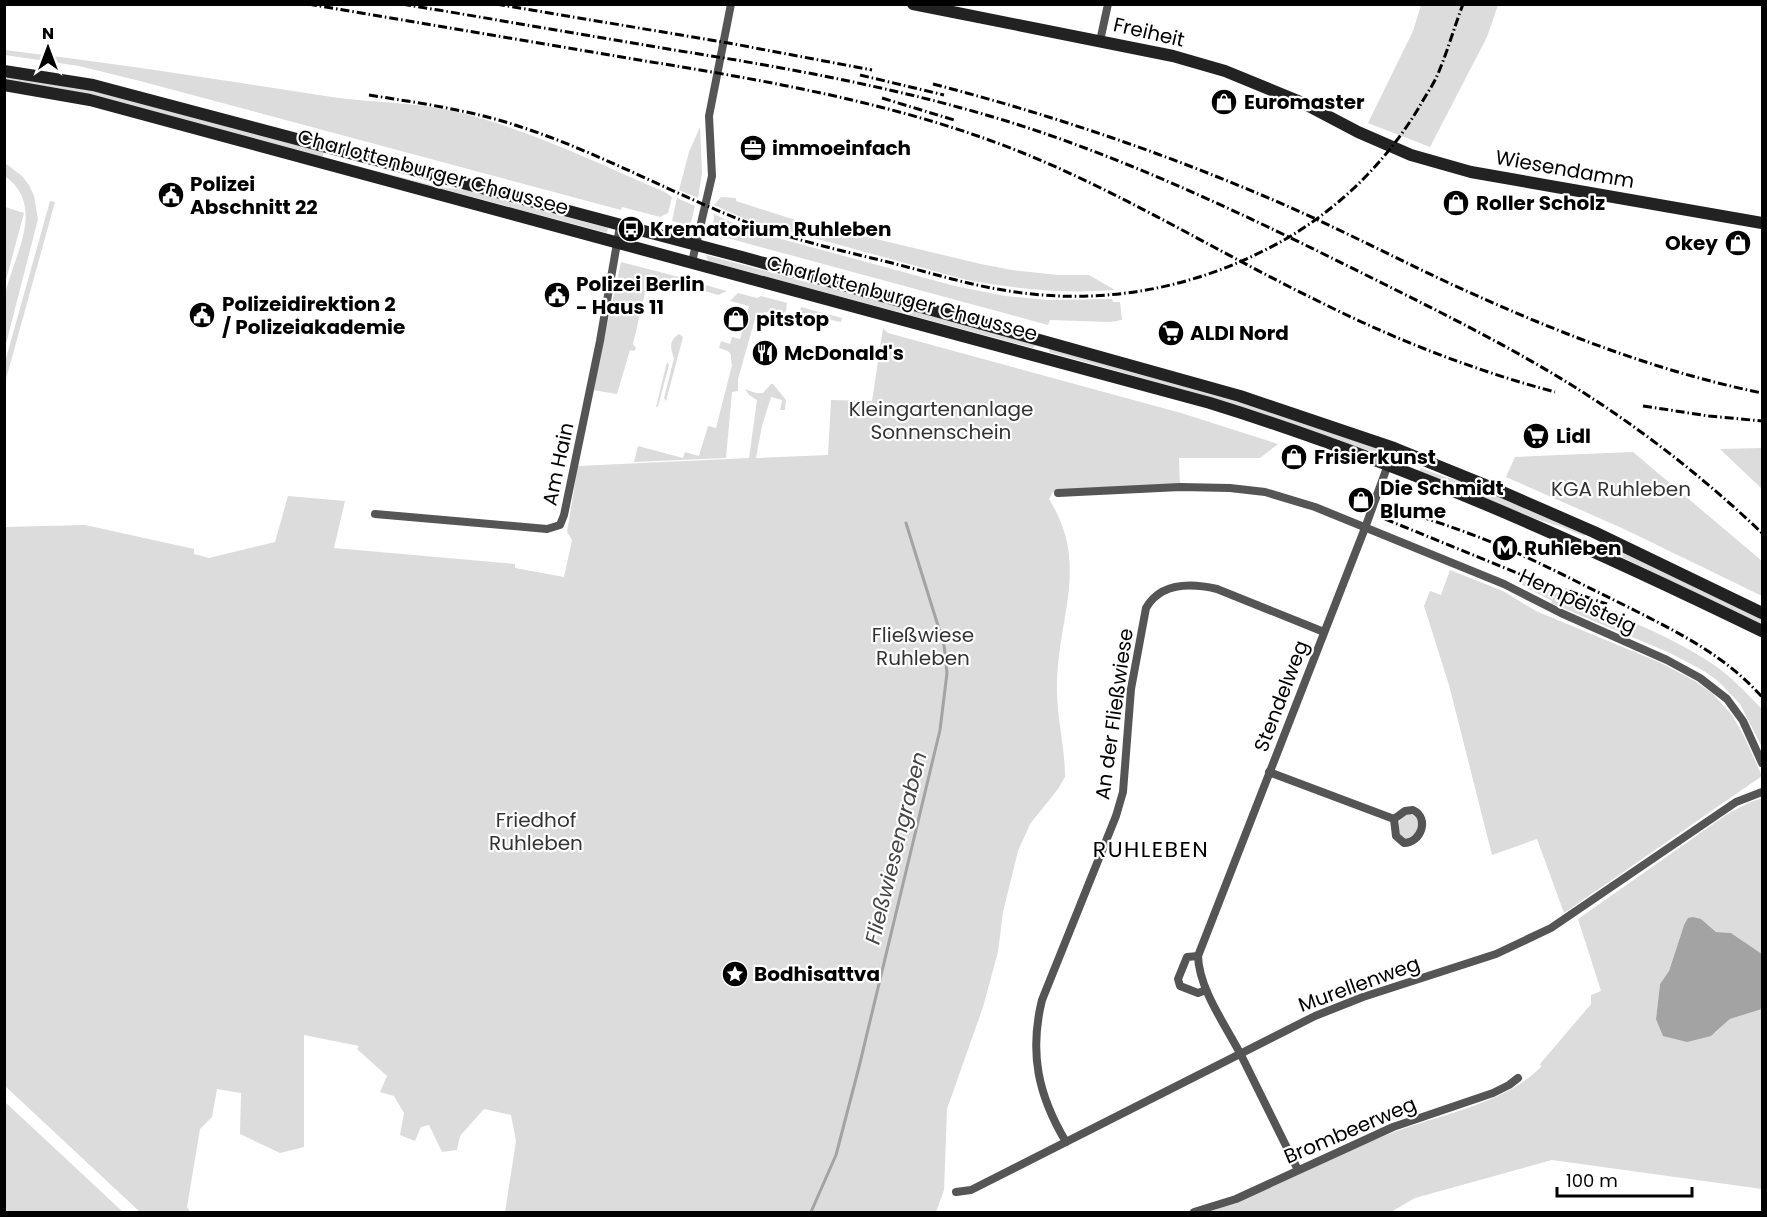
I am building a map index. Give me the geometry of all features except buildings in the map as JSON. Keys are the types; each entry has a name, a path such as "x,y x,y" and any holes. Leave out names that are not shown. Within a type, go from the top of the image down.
{"main road":[{"name":"Freiheit","path":"913,4 1173,56 1225,71 1303,103 1365,135"},
{"name":"Charlottenburger Chaussee","path":"4,71 93,86 696,245 1202,384 1394,448 1500,491 1594,532 1762,613"},
{"name":"Charlottenburger Chaussee","path":"4,85 90,100 1178,393 1304,433 1388,465 1643,573 1762,631"},
{"name":"Wiesendamm","path":"1365,135 1411,155 1471,172 1762,223"}],"street":[{"path":"692,262 711,176 711,106 731,4"},
{"path":"1100,41 1108,4"},
{"name":"Am Hain","path":"375,514 547,529 560,525 600,341 620,226"},
{"name":"Stendelweg","path":"1206,990 1198,993 1180,986 1178,979 1187,957 1198,956 1394,448"},
{"name":"Hempelsteig","path":"1058,493 1180,487 1230,488 1264,492 1315,507 1504,584 1561,613 1668,660 1700,678 1727,699 1743,721 1762,763"},
{"name":"An der Fließwiese","path":"1066,1142 1051,1112 1039,1076 1036,1054 1038,1017 1046,991 1116,816 1123,792 1131,689 1146,608 1154,598 1168,589 1198,585 1217,589 1324,632"},
{"path":"1269,772 1394,819"},
{"name":"Murellenweg","path":"956,1192 971,1190 1335,1007 1474,961 1523,942 1570,916 1736,802 1762,792"},
{"path":"1198,956 1200,976 1206,990 1298,1170"},
{"name":"Brombeerweg","path":"1194,1212 1236,1199 1393,1127 1493,1092 1518,1078"}],"green space":[{"path":"1421,5 1498,5 1487,37 1430,147 1368,123 1413,31"},
{"path":"5,50 332,97 427,106 458,112 537,138 672,197 668,213 660,217 622,207 621,210 140,81 79,66 5,55"},
{"path":"5,76 79,87 324,152 322,158 100,97 5,80"},
{"path":"700,127 702,173 698,198 679,190 689,152"},
{"path":"5,163 22,176 29,185 34,196 38,219 5,348 4,301 26,219 24,204 18,189 5,176"},
{"path":"353,165 440,187 465,190 608,228 607,233"},
{"path":"721,197 736,198 736,201 792,219 981,264 1058,275 1089,275 1115,290 1041,290 967,280 745,219 714,205"},
{"path":"677,198 695,206 691,222 687,225 672,221"},
{"path":"50,201 55,202 6,379 5,362"},
{"path":"4,207 24,213 5,284"},
{"path":"714,214 748,230 955,286 1005,296 1048,300 1112,299 1113,302 1120,302 1122,320 1110,322 1050,320 1048,325 720,236 713,227"},
{"path":"706,255 1034,343 1035,346 1033,348 708,261"},
{"path":"621,262 679,277 678,281 647,290 645,293 633,344 636,348 634,351 630,350 617,394 593,390"},
{"path":"694,282 727,291 718,295 698,289"},
{"path":"738,293 787,303 786,311 782,314 764,312 755,319 738,379 738,391 732,392 726,458 634,462 638,446 683,458 685,452 699,456 708,426 716,428 732,365 731,354 719,348 721,341 730,344 732,337 740,339 749,306 730,301"},
{"path":"801,307 842,318 841,322 813,316 809,313 799,314"},
{"path":"883,328 888,333 1181,413 1278,444 1260,458 1179,458 1180,487 1053,492 1049,499 1061,523 1068,546 1070,568 1057,684 1065,777 1030,824 1018,851 1003,912 998,952 983,1007 947,1109 944,1190 936,1212 505,1212 516,1141 511,1115 484,1109 460,1136 457,1150 442,1152 429,1125 421,1127 415,1141 400,1135 404,1113 394,1096 380,1092 387,1076 357,1049 359,1046 304,1035 304,1147 280,1153 240,1134 241,1093 217,1089 212,1117 200,1129 187,1207 190,1212 140,1212 5,1086 5,527 85,525 194,549 194,554 209,558 275,542 288,496 345,501 334,548 515,564 515,568 564,577 572,540 567,532 578,466 749,458 757,400 745,389 763,393 771,384 786,400 785,410 780,410 782,400 771,397 762,426 756,458 828,455 831,400 872,401"},
{"path":"679,334 683,337 666,401 664,398 674,358 672,342"},
{"path":"1050,347 1243,402 1377,448 1381,455 1196,393 1049,352"},
{"path":"667,362 669,365 656,407"},
{"path":"1762,448 1762,489 1720,449"},
{"name":"KGA Ruhleben","path":"1633,452 1762,561 1762,596 1624,529 1506,477 1515,457"},
{"path":"1421,468 1468,483 1586,533 1584,536 1536,519 1419,471"},
{"path":"1601,541 1762,619 1762,625 1599,546 1598,543"},
{"path":"1450,570 1503,591 1536,611 1661,663 1695,681 1712,693 1732,715 1762,776 1564,913 1537,839 1492,855 1449,685 1424,606 1430,591 1441,595"},
{"path":"1524,581 1643,627 1689,650 1718,668 1738,684 1762,709 1762,747 1740,704 1718,681 1704,671 1670,653 1551,603 1552,601 1522,585"},
{"path":"1762,798 1762,954 1731,933 1716,932 1701,919 1684,925 1669,971 1660,984 1656,1019 1715,1033 1730,1019 1762,1009 1762,1189 1552,1160 1415,1198 1391,1212 1208,1212 1253,1195 1384,1136 1487,1100 1525,1080 1541,1067 1540,1064 1591,1004 1591,995 1601,991 1578,919 1726,815"},
{"path":"1410,814 1415,816 1419,824 1415,835 1405,840 1399,835 1399,824 1403,817"},
{"path":"5,1102 123,1212 5,1212"}],"shaded area":[{"path":"1688,918 1701,919 1716,932 1731,933 1762,954 1762,1009 1730,1019 1711,1036 1687,1042 1663,1036 1656,1019 1660,984 1669,971 1684,925"}],"waterway":[{"name":"Fließwiesengraben","path":"811,1212 836,1155 940,730 947,673 944,645 906,523"}],"railway":[{"path":"308,4 774,83 919,117 1013,149 1092,184 1282,283 1377,329 1465,364 1555,392"},
{"path":"402,4 760,64 889,90 1016,124 1111,158 1294,239 1492,339 1534,363 1583,392 1663,448 1714,489 1762,533"},
{"path":"496,4 872,70"},
{"path":"369,95 463,111 518,126 576,147 746,222 818,245 1009,291 1041,295 1106,295 1170,285 1201,277 1231,265 1261,252 1308,225 1350,192 1387,153 1418,109 1437,76 1463,4"},
{"path":"860,75 944,95"},
{"path":"933,84 1062,121 1188,165 1294,209 1451,284 1565,333 1682,373 1762,393"},
{"path":"882,98 954,120"},
{"path":"1643,406 1762,421"},
{"path":"1389,506 1506,548 1641,614 1714,655 1747,681 1762,697"},
{"path":"1385,519 1527,577 1607,604"}],"place":[{"name":"Euromaster","path":"1224,102"},
{"name":"immoeinfach","path":"753,148"},
{"name":"Polizei Abschnitt 22","path":"171,195"},
{"name":"Roller Scholz","path":"1456,203"},
{"name":"Krematorium Ruhleben","path":"631,229"},
{"name":"Okey","path":"1738,243"},
{"name":"Polizei Berlin - Haus 11","path":"557,295"},
{"name":"Polizeidirektion 2 / Polizeiakademie","path":"202,315"},
{"name":"pitstop","path":"736,319"},
{"name":"ALDI Nord","path":"1171,333"},
{"name":"McDonald's","path":"765,353"},
{"name":"Lidl","path":"1536,436"},
{"name":"Frisierkunst","path":"1294,457"},
{"name":"Die Schmidt Blume","path":"1361,500"},
{"name":"Ruhleben","path":"1505,548"},
{"name":"Bodhisattva","path":"735,974"}],"district":[{"name":"RUHLEBEN","path":"1151,849"}],"park label":[{"name":"Kleingartenanlage Sonnenschein","path":"941,420"},
{"name":"Fließwiese Ruhleben","path":"923,646"},
{"name":"Friedhof Ruhleben","path":"536,832"}]}
